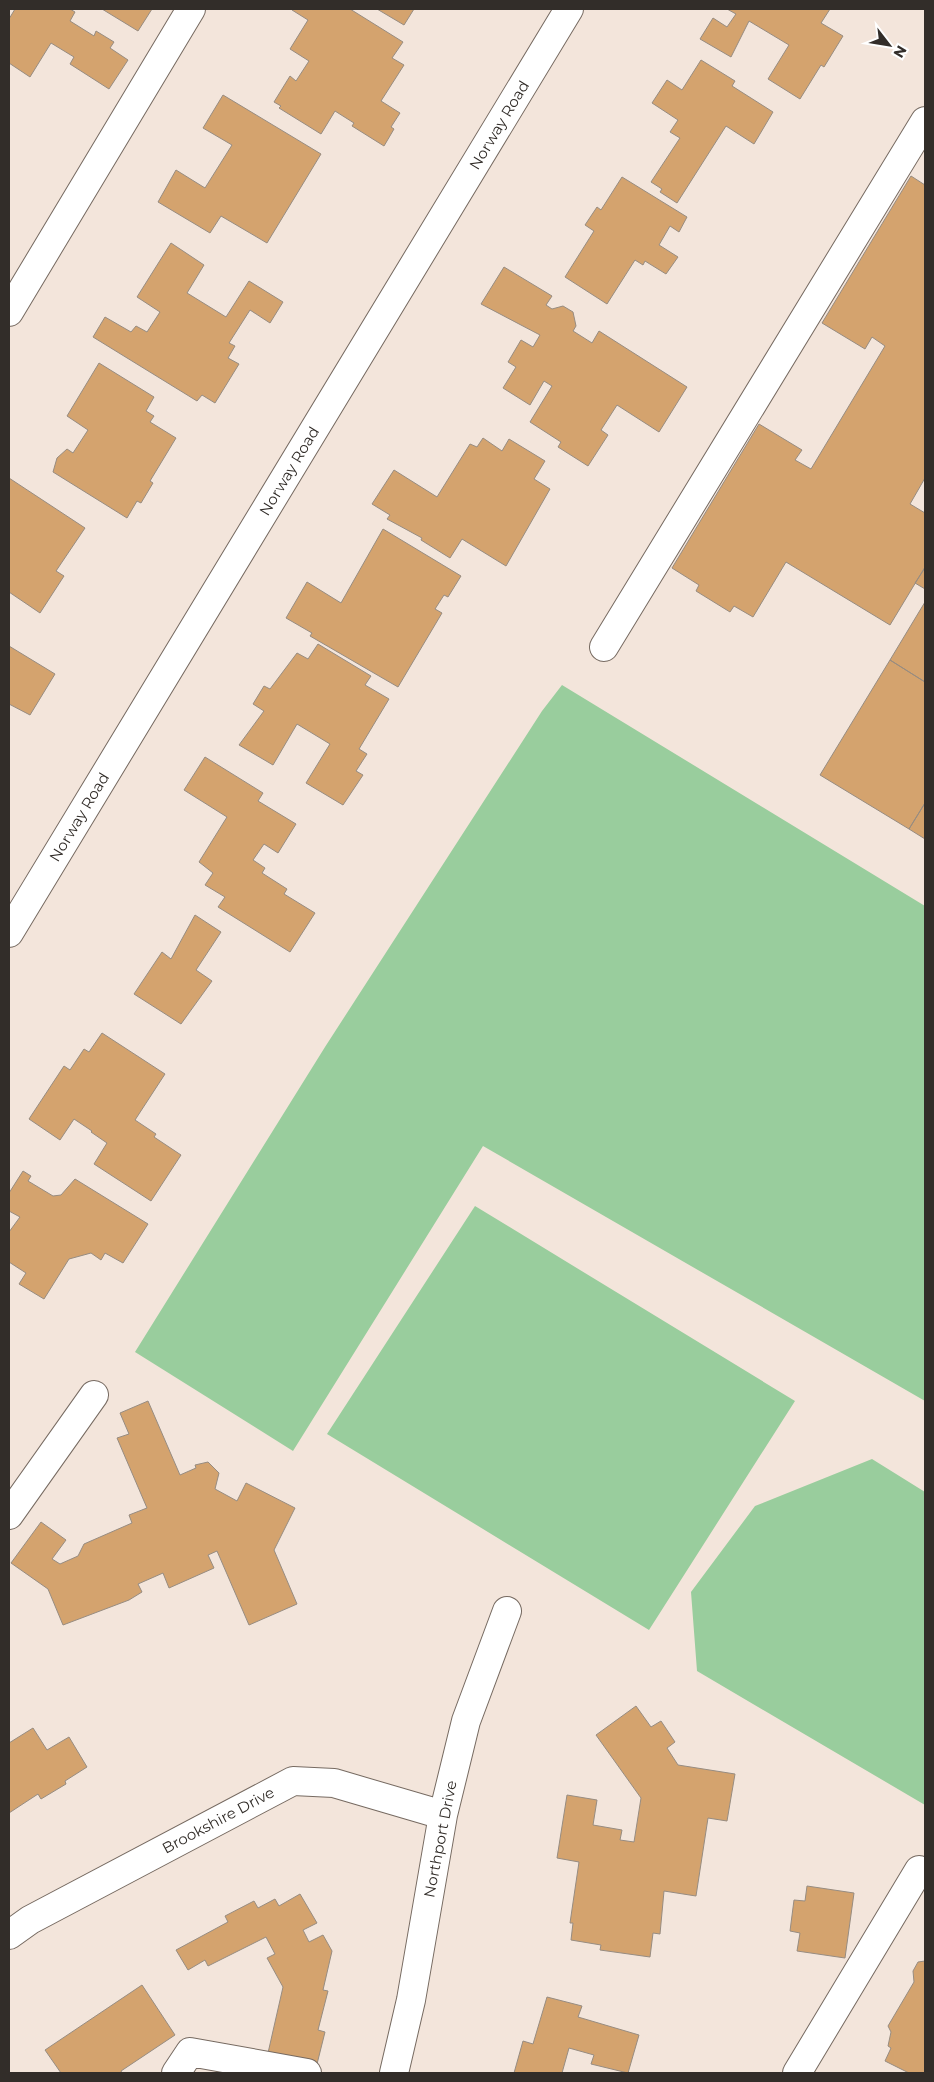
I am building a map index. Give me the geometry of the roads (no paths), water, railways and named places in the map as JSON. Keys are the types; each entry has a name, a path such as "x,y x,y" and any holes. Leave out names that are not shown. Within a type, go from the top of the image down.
{"street":[{"path":"9,312 191,9"},
{"name":"Norway Road","path":"9,933 569,9"},
{"path":"604,646 925,121"},
{"path":"9,1515 94,1395"},
{"name":"Northport Drive","path":"394,2073 411,2000 443,1815 466,1721 508,1611"},
{"name":"Brookshire Drive","path":"9,1935 30,1920 294,1781 334,1783 443,1815"},
{"path":"797,2073 919,1870"},
{"path":"176,2073 190,2052 307,2073"}]}
